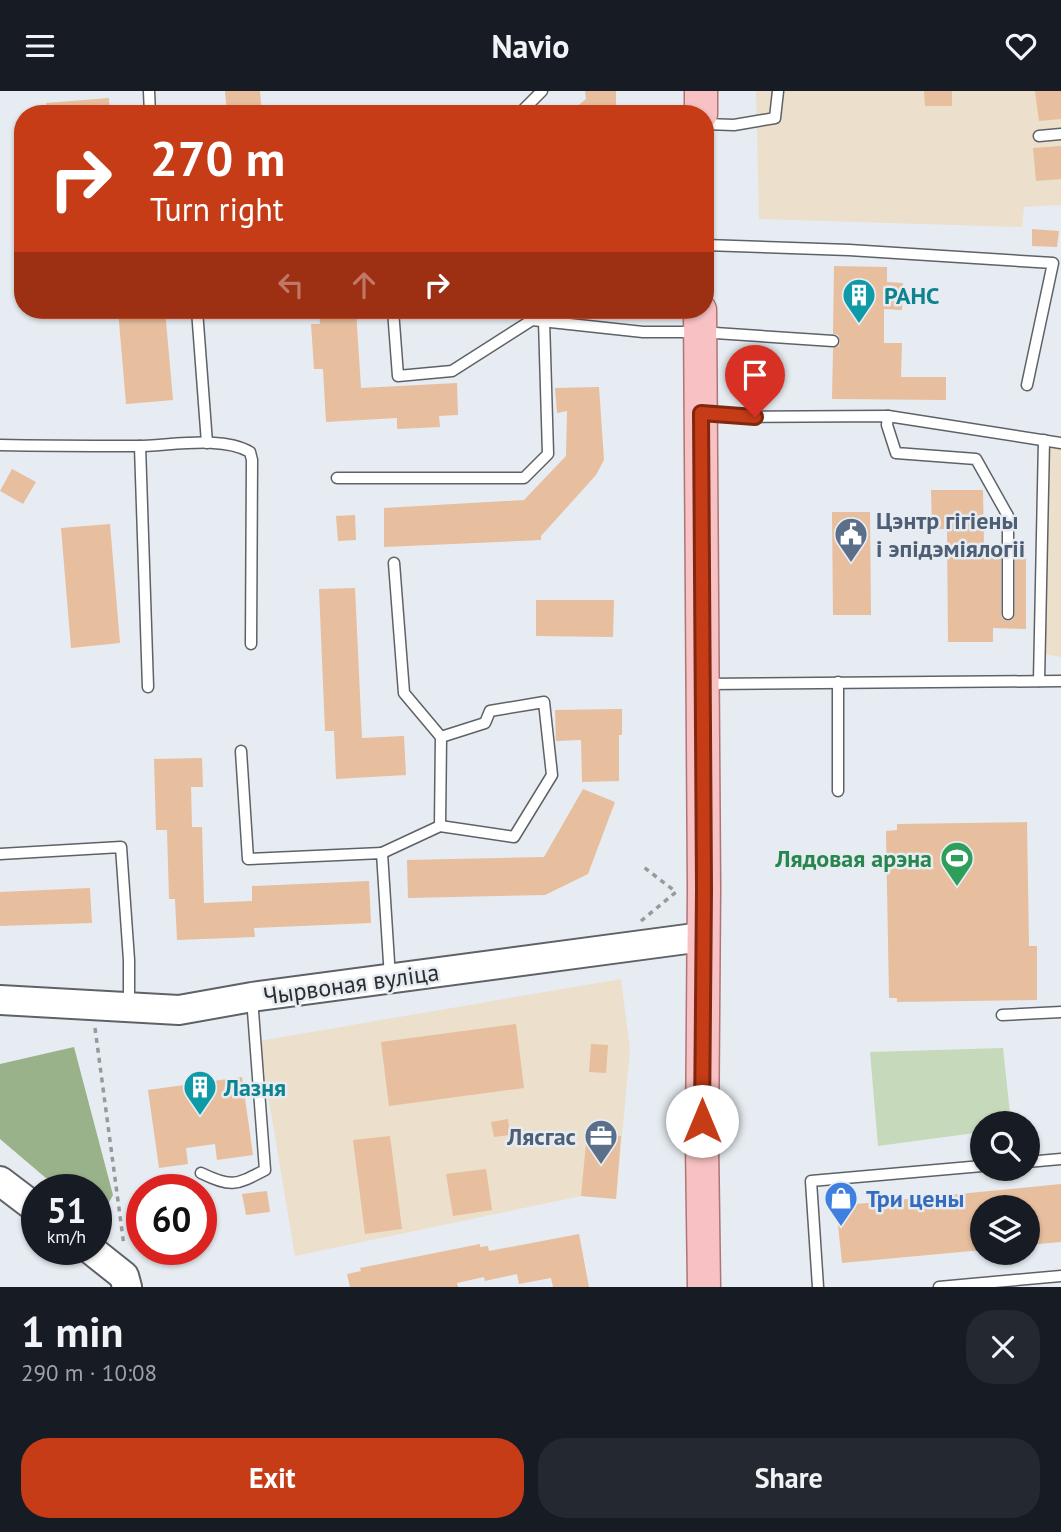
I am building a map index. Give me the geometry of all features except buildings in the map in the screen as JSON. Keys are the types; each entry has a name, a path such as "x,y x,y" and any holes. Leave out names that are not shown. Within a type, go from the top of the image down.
{"main road":[{"path":"700,321 704,1287"}],"street":[{"name":"Чырвоная вуліца","path":"0,1000 179,1010 251,997 702,937"},
{"path":"0,1181 21,1197"},
{"path":"110,1265 124,1276 127,1287"}],"lane":[{"path":"528,105 542,91"},
{"path":"714,124 734,125 775,118 778,91"},
{"path":"1039,136 1061,134"},
{"path":"714,245 849,250 1053,263 1027,384"},
{"path":"198,319 207,443"},
{"path":"394,319 398,376 452,370 532,320 643,332 700,321 833,341"},
{"path":"337,478 524,478 548,454 544,320"},
{"path":"701,413 733,417 888,416 1061,443"},
{"path":"888,416 887,425 896,453 976,459 1008,516 1008,614"},
{"path":"1039,681 1044,440"},
{"path":"0,445 140,446 207,443 242,447 250,452 251,644"},
{"path":"140,446 148,687"},
{"path":"394,563 404,693 441,737 440,826"},
{"path":"702,684 1061,681"},
{"path":"838,682 838,791"},
{"path":"241,751 248,859 382,853 440,826 514,837 552,775 544,702 490,711 485,723 441,737"},
{"path":"0,854 121,847 129,960 129,1009"},
{"path":"382,853 390,979"},
{"path":"201,1173 218,1181 237,1184 265,1170 251,997"},
{"path":"1002,1015 1061,1012"},
{"path":"1040,1161 1061,1159"},
{"path":"818,1287 811,1181 970,1167"},
{"path":"939,1287 1061,1276"}],"path":[{"path":"641,865 676,892 641,921"},
{"path":"94,1023 125,1256"}],"shaded area":[{"path":"756,91 1061,91 1061,205 1024,207 1022,227 759,219"},
{"path":"1061,436 1061,657 1037,653 1051,438"},
{"path":"621,979 630,1050 616,1199 581,1196 295,1256 259,1041"}],"green space":[{"path":"74,1047 107,1174 41,1174 0,1139 0,1064"},
{"path":"1003,1048 1010,1111 970,1111 970,1134 878,1146 870,1052"}],"place":[{"name":"РАНС","path":"859,325"},
{"name":"Цэнтр гігіены і эпідэміялогіі","path":"851,564"},
{"name":"Лядовая арэна","path":"957,888"},
{"name":"Лазня","path":"200,1117"},
{"name":"Лясгас","path":"601,1166"},
{"name":"Три цены","path":"841,1228"}],"route":[{"path":"702,1121 704,889 701,413 755,417"}]}
